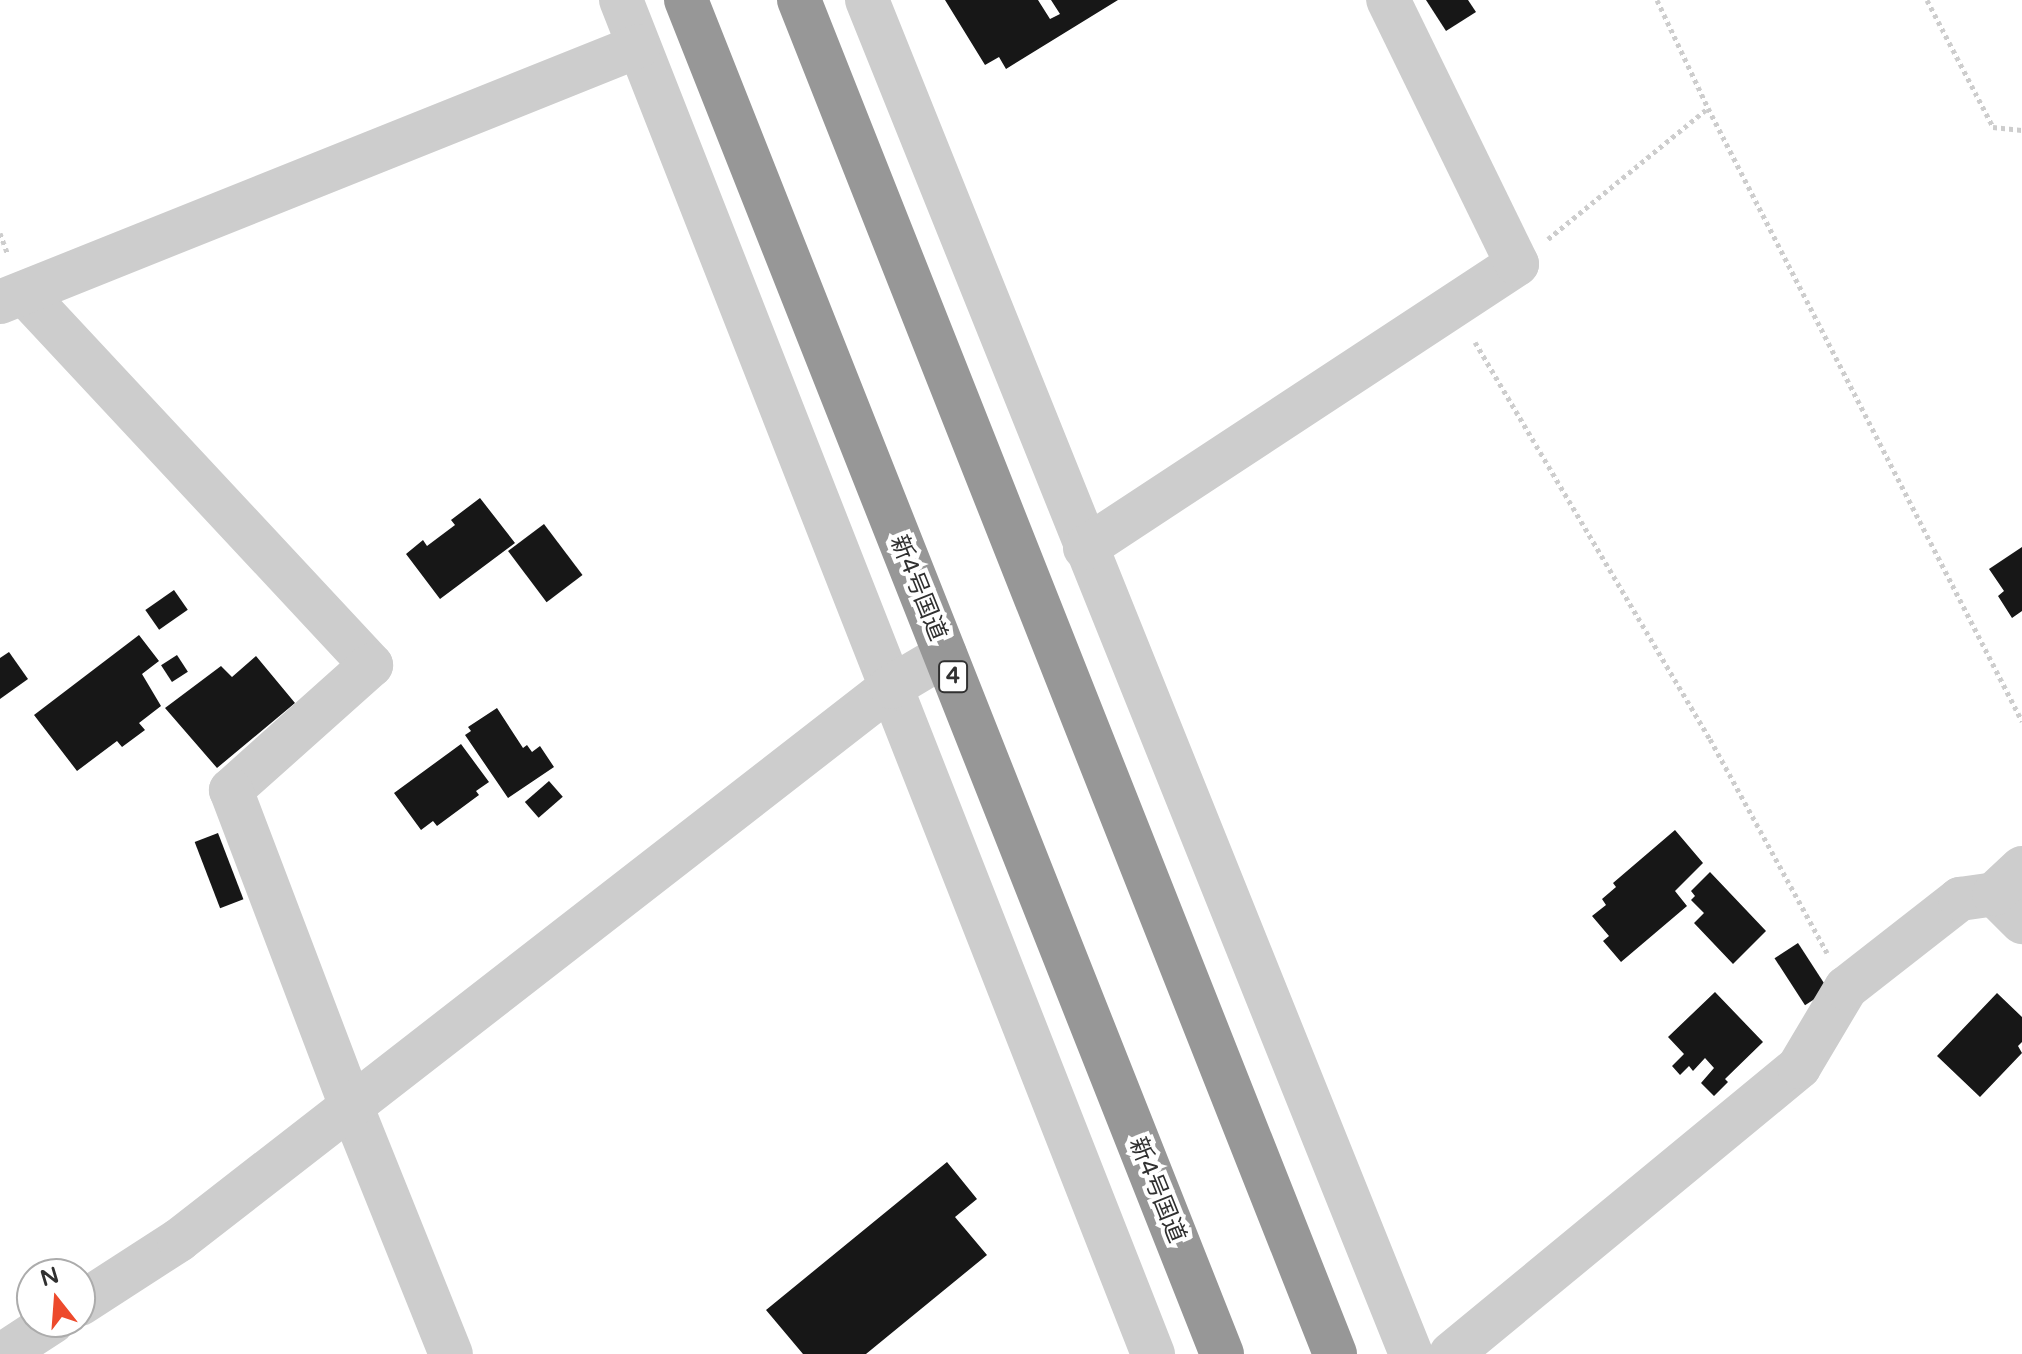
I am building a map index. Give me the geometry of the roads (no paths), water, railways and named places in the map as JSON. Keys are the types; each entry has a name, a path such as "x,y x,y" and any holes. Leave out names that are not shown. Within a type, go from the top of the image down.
{"highway":[{"name":"新4号国道","path":"686,0 1222,1354"},
{"path":"799,0 1335,1354"}],"street":[{"path":"621,0 1153,1354"},
{"path":"867,0 1411,1354"},
{"path":"1085,548 1517,264 1388,0"},
{"path":"451,1354 352,1108 231,790 371,665 12,298 639,46"},
{"path":"96,1294 179,1240 891,687 945,655"},
{"path":"1451,1354 1799,1067 1846,988 1960,899 2013,895"},
{"path":"3,1354 28,1338"}]}
